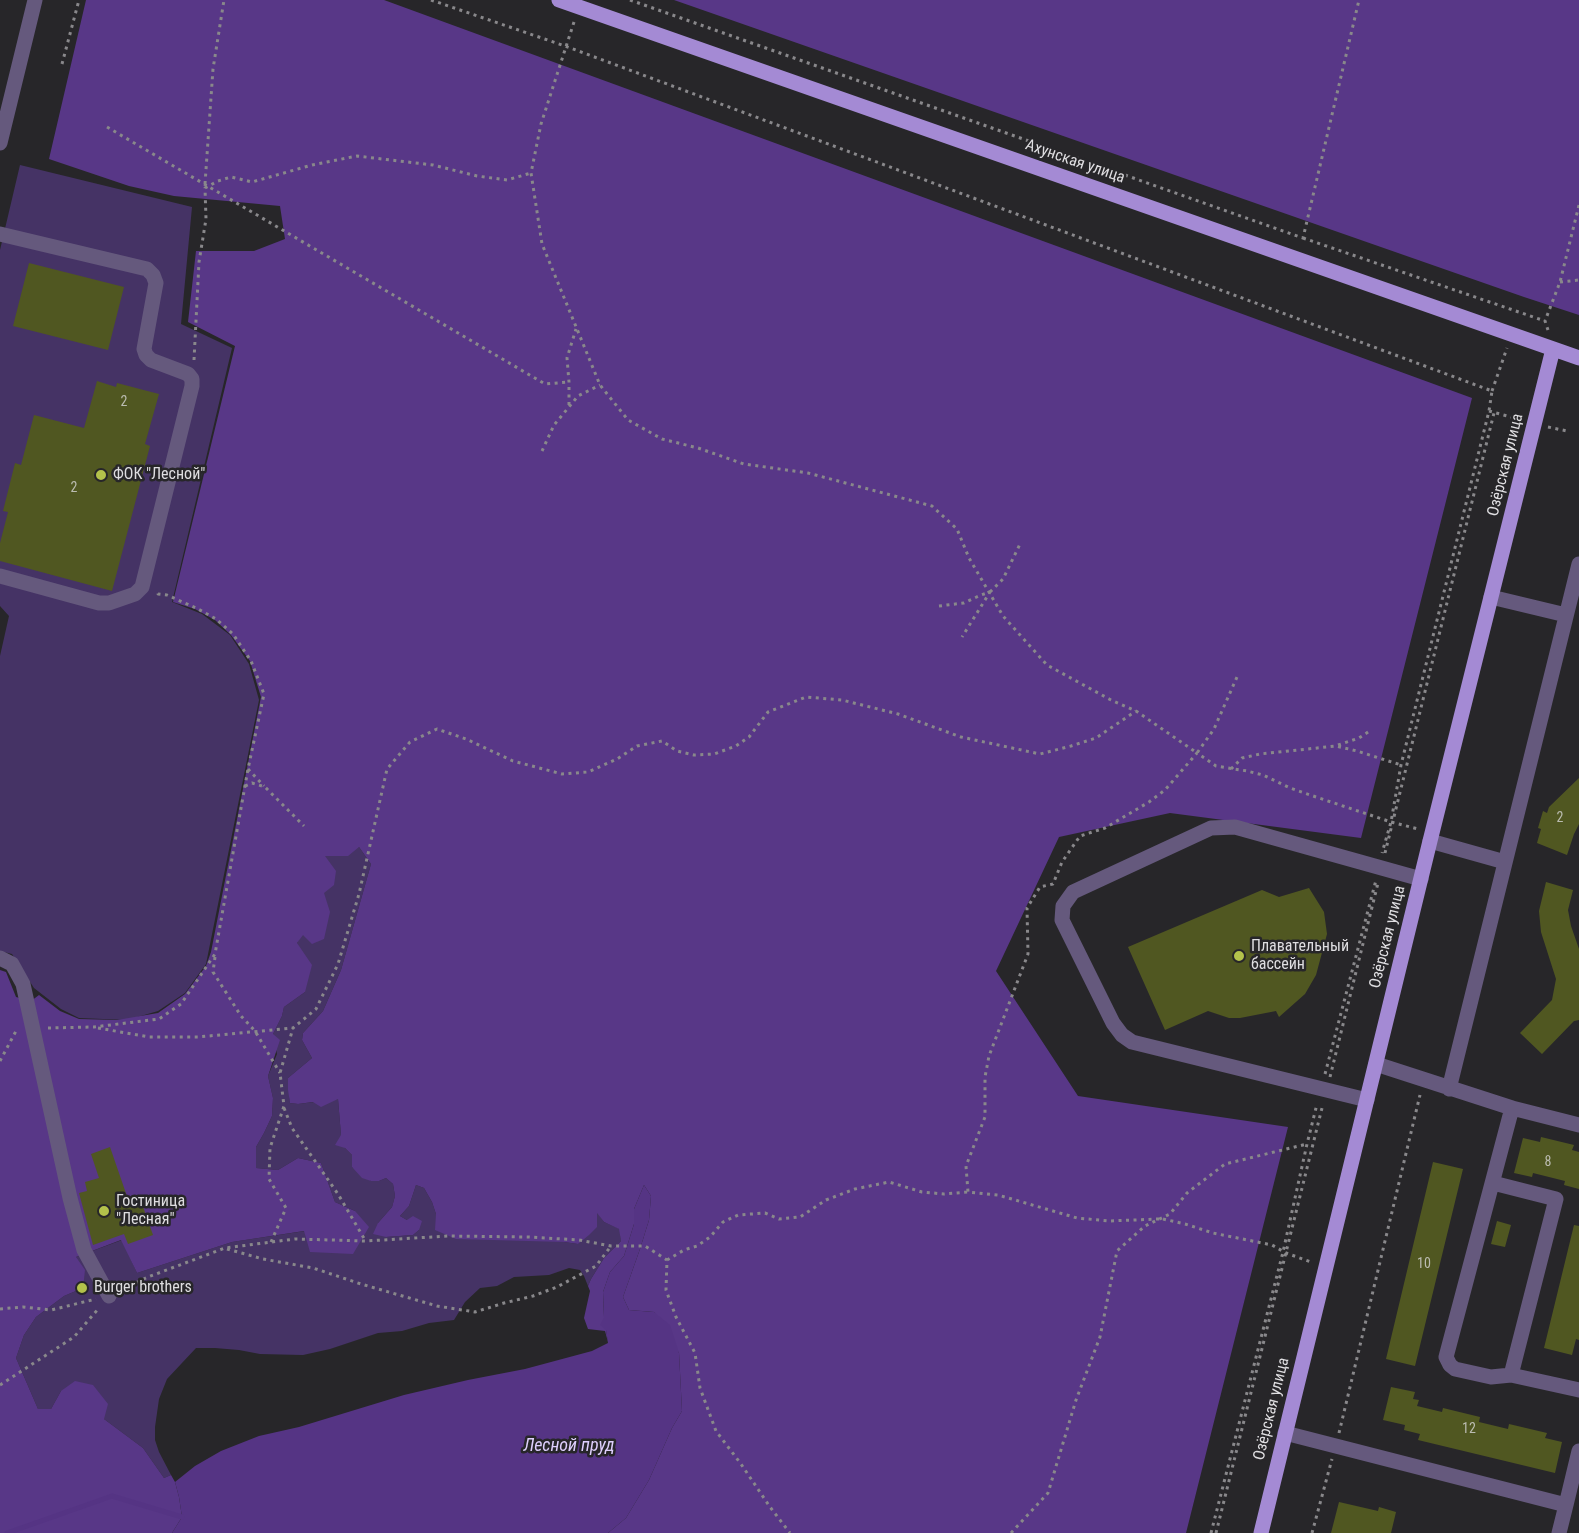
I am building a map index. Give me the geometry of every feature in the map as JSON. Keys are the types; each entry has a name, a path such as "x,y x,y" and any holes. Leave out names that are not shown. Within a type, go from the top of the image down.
{"main road":[{"name":"Ахунская улица","path":"559,0 1579,358"},
{"name":"Озёрская улица","path":"1261,1533 1553,349"}],"street":[{"path":"0,143 35,0"},
{"path":"0,234 147,269 153,275 156,283 144,349 146,355 151,360 188,374 192,379 192,386 142,587 135,594 109,603 99,603 0,576"},
{"path":"1449,1089 1579,564"},
{"path":"1491,597 1566,615"},
{"path":"1367,1100 1132,1042 1122,1035 1113,1023 1062,920 1063,906 1073,892 1211,828 1235,827 1421,879"},
{"path":"1432,836 1505,861"},
{"path":"0,958 12,964 22,984 81,1240 109,1296"},
{"path":"1376,1064 1512,1108 1579,1125"},
{"path":"1512,1108 1446,1357 1455,1370 1491,1377 1511,1375 1579,1390"},
{"path":"1492,1183 1556,1199 1511,1375"},
{"path":"1285,1433 1566,1505"},
{"path":"1559,1533 1579,1451"}],"path":[{"path":"62,64 79,0"},
{"path":"193,369 199,262 206,219 213,69 224,0"},
{"path":"431,0 565,46 1492,391"},
{"path":"630,0 1545,321"},
{"path":"1303,238 1359,0"},
{"path":"580,7 565,46 541,124 531,173 542,244 600,386 628,420 662,439 698,448 744,464 808,473 932,506 957,529 969,558 1003,616 1047,666 1136,711 1216,766 1263,776 1290,788 1432,836"},
{"path":"107,127 545,384 570,382"},
{"path":"206,186 231,177 252,182 312,165 357,156 433,165 477,176 507,180 531,173"},
{"path":"1553,349 1545,321 1560,282 1579,205"},
{"path":"1560,282 1579,280"},
{"path":"569,407 570,382 567,358 576,328"},
{"path":"1380,867 1401,765 1489,411 1492,391 1512,335"},
{"path":"542,451 554,425 578,396 600,386"},
{"path":"1216,1533 1324,1090 1494,413"},
{"path":"962,637 990,592 1003,579 1020,542"},
{"path":"154,584 158,594 166,595 198,609 216,619 233,634 251,660 264,694 248,769 213,972 242,1016 255,1031 280,1072"},
{"path":"939,606 964,603 990,592"},
{"path":"968,1192 966,1166 985,1117 985,1077 989,1056 1028,954 1027,908 1041,886 1053,884 1062,862 1080,836 1105,828 1165,790 1214,729 1237,677"},
{"path":"366,1241 338,1194 292,1128 284,1106 280,1072 293,1028 316,1009 339,964 359,894 387,769 410,742 437,729 466,739 513,762 562,774 588,772 617,759 637,746 662,741 677,751 694,755 714,754 736,746 749,736 768,712 806,697 842,700 898,714 961,737 1040,754 1096,738 1136,711"},
{"path":"1231,769 1242,758 1336,746 1359,738 1371,730"},
{"path":"1336,746 1401,765"},
{"path":"248,769 304,826"},
{"path":"246,786 252,783 265,787"},
{"path":"0,1061 16,1031 32,1028 93,1027 159,1018 181,1004 216,954"},
{"path":"93,1027 149,1037 198,1037 293,1028"},
{"path":"1312,1533 1336,1446 1423,1081"},
{"path":"1211,1533 1285,1252 1307,1144 1324,1090"},
{"path":"271,1242 286,1208 269,1179 270,1148 284,1106"},
{"path":"1011,1533 1048,1493 1076,1400 1100,1337 1117,1251 1145,1226 1170,1214 1187,1193 1225,1164 1307,1144"},
{"path":"667,1260 684,1250 697,1246 710,1237 723,1222 738,1215 765,1213 779,1219 800,1217 826,1200 855,1189 889,1182 922,1192 999,1195 1077,1218 1109,1221 1160,1219 1272,1245 1325,1268"},
{"path":"0,1309 23,1307 51,1310 109,1296 148,1276 225,1248 295,1239 366,1241 448,1236 529,1237 579,1240 611,1246 645,1246 667,1260"},
{"path":"225,1248 263,1259 313,1268 437,1306 476,1312 557,1287 596,1266 611,1246"},
{"path":"667,1260 666,1290 676,1317 695,1353 700,1388 716,1431 790,1533"},
{"path":"0,1385 74,1337 109,1296"}],"shaded area":[{"path":"86,0 384,0 1472,398 1361,838 1170,813 1059,837 996,971 1078,1096 1288,1127 1186,1533 608,1533 626,1518 649,1480 682,1411 679,1353 654,1312 629,1310 623,1297 649,1220 651,1196 644,1185 634,1209 634,1224 624,1256 610,1272 603,1292 608,1342 605,1331 588,1329 584,1318 591,1279 604,1258 621,1241 619,1229 604,1222 597,1213 597,1227 578,1244 456,1239 435,1230 436,1214 432,1202 424,1188 416,1185 409,1206 400,1216 407,1220 413,1216 422,1221 419,1230 413,1235 386,1237 373,1234 378,1223 392,1207 395,1196 393,1184 386,1178 371,1181 362,1178 352,1167 352,1155 345,1148 335,1145 341,1135 338,1099 321,1107 313,1102 290,1103 288,1090 288,1078 312,1058 302,1040 303,1033 323,1011 341,970 371,864 359,847 348,856 325,856 336,871 334,885 324,893 330,912 324,939 312,944 303,935 297,943 312,965 305,992 284,1007 273,1034 280,1040 268,1076 273,1098 272,1116 256,1147 256,1168 278,1170 298,1158 321,1163 335,1202 355,1211 369,1227 353,1254 310,1252 304,1231 232,1242 137,1273 121,1240 76,1257 85,1270 83,1288 64,1296 36,1317 24,1335 16,1358 38,1409 51,1409 61,1391 75,1381 93,1385 108,1404 104,1419 143,1448 164,1478 171,1475 179,1497 182,1517 172,1533 0,1533 0,970 6,972 16,997 31,1001 39,995 60,1011 79,1019 117,1020 158,1013 185,994 206,966 211,952 261,697 250,661 231,635 215,620 195,609 173,602 235,346 188,322 196,251 254,251 285,239 280,206 174,196 129,186 49,159"},
{"path":"674,0 1579,0 1579,315 1524,297"},
{"name":"ФОК \"Лесной\"","path":"20,165 192,207 181,324 232,348 172,602 202,614 230,635 249,664 259,700 206,964 185,993 158,1011 127,1020 79,1018 61,1009 34,988 12,954 0,951 0,656 9,616 0,606 0,250"},
{"path":"359,847 371,864 341,970 323,1011 303,1033 302,1040 312,1058 288,1078 290,1103 338,1099 341,1135 345,1148 352,1155 352,1167 371,1181 386,1178 393,1184 395,1196 392,1207 378,1223 386,1237 413,1235 419,1230 400,1216 409,1206 416,1185 424,1188 436,1214 578,1244 597,1212 604,1222 620,1229 621,1241 604,1258 588,1286 580,1270 569,1268 549,1275 514,1277 497,1286 480,1288 465,1302 454,1320 429,1323 402,1331 378,1333 330,1349 303,1355 260,1354 239,1350 196,1348 167,1379 159,1399 155,1440 171,1475 164,1478 143,1448 61,1391 51,1409 38,1409 16,1358 24,1335 36,1317 64,1296 83,1288 76,1257 122,1240 137,1273 232,1242 305,1231 355,1211 335,1202 321,1163 298,1158 278,1170 256,1168 256,1147 272,1116 273,1098 268,1076 277,1054 273,1034 284,1007 305,992 297,943 324,893 324,856"}],"water":[{"name":"Лесной пруд","path":"644,1185 651,1196 649,1220 623,1297 629,1310 654,1312 670,1325 679,1353 682,1411 649,1480 626,1518 608,1533 172,1533 182,1517 175,1482 195,1466 221,1451 259,1436 299,1427 404,1395 525,1369 592,1351 608,1343 606,1330 600,1325 604,1317 603,1292 610,1272 624,1256 634,1224 634,1209"}],"building":[{"path":"29,263 124,287 108,350 13,326"},
{"path":"97,381 116,387 117,383 159,394 145,444 150,446 112,591 0,561 0,543 8,512 3,511 15,463 21,465 34,415 84,428"},
{"path":"1579,778 1579,824 1567,855 1537,843 1541,829 1538,828 1543,811 1547,813 1549,807"},
{"path":"1546,882 1573,890 1568,910 1579,949 1579,1020 1574,1021 1542,1054 1520,1033 1552,1000 1556,979 1541,932 1539,911"},
{"path":"1309,888 1324,912 1327,934 1316,975 1305,994 1279,1017 1276,1011 1229,1018 1208,1011 1165,1030 1128,947 1262,890 1279,897"},
{"path":"1541,1137 1574,1145 1572,1150 1579,1152 1579,1189 1564,1185 1565,1181 1533,1173 1532,1177 1514,1173 1523,1138 1540,1142"},
{"path":"110,1147 130,1205 141,1201 153,1235 128,1244 124,1234 93,1245 79,1193 87,1191 85,1182 99,1178 91,1154"},
{"path":"1433,1162 1463,1169 1415,1366 1386,1359"},
{"path":"1497,1221 1511,1225 1505,1247 1491,1244"},
{"path":"1574,1225 1579,1226 1579,1340 1576,1339 1572,1355 1544,1348"},
{"path":"1391,1387 1415,1392 1413,1399 1419,1400 1417,1406 1442,1412 1443,1408 1480,1417 1479,1422 1508,1429 1509,1424 1547,1433 1545,1438 1562,1442 1555,1473 1418,1440 1420,1434 1404,1430 1405,1425 1383,1420"},
{"path":"1339,1502 1378,1511 1379,1507 1396,1512 1391,1533 1331,1533"}],"waterway":[{"path":"7,1533 112,1496 182,1517"}],"place":[{"name":"ФОК \"Лесной\"","path":"101,475"},
{"name":"Плавательный бассейн","path":"1239,956"},
{"name":"Гостиница \"Лесная\"","path":"104,1211"},
{"name":"Burger brothers","path":"82,1288"}]}
